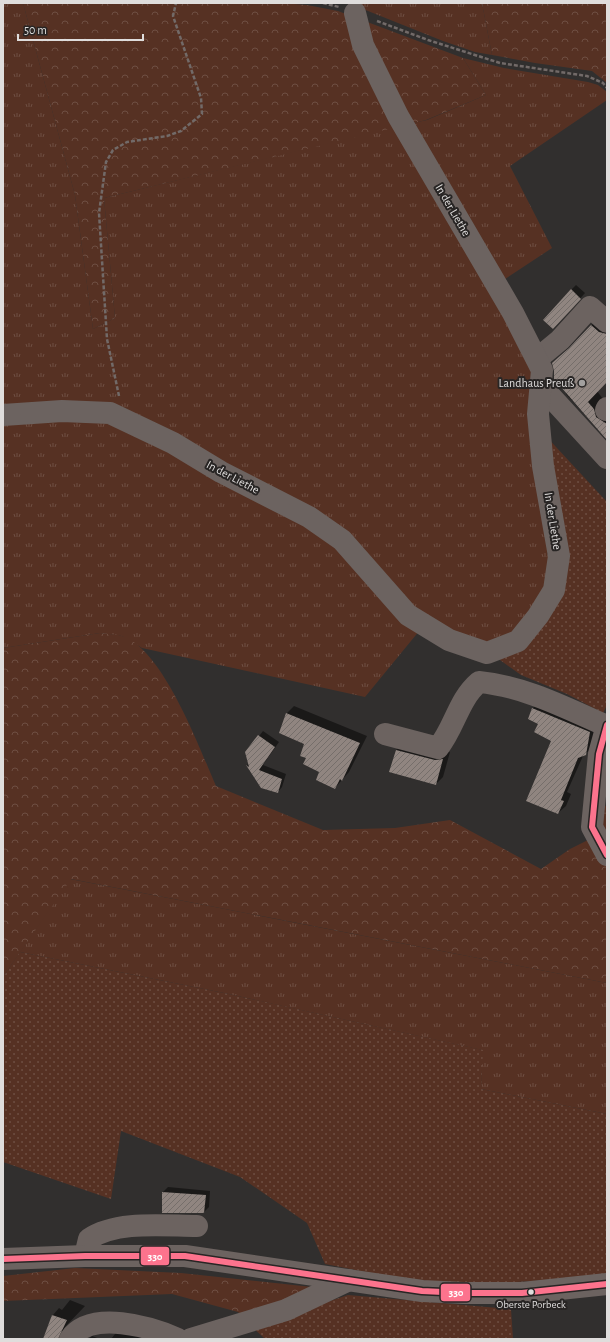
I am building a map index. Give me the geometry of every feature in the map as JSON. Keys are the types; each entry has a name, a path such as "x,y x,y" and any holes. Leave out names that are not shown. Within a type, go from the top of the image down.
{"street":[{"name":"In der Liethe","path":"3,414 62,411 110,413 173,443 221,472 309,517 342,540 408,615 449,640 487,653 518,641 538,616 554,590 559,556 543,466 538,414 542,370 513,313 398,116 363,46 355,13"},
{"path":"537,359 560,340 590,307 607,322"},
{"path":"541,386 607,458"},
{"path":"385,734 438,748 446,738 461,704 470,690 479,682 495,683 554,702 607,726 599,754 592,827 607,855"},
{"path":"85,1256 89,1239 98,1233 132,1226 197,1226"},
{"path":"3,1259 85,1256 185,1256 422,1291 464,1293 522,1293 607,1284"},
{"path":"191,1339 286,1310 349,1280"},
{"path":"70,1339 74,1334 89,1325 113,1322 140,1326 178,1339"}],"path":[{"path":"124,420 107,339 99,213 101,184 106,162 113,150 127,142 167,136 181,131 202,114 201,98 173,16 176,3"},
{"path":"355,13 428,40 500,63 587,76 603,83 607,88"}],"green space":[{"path":"3,3 23,3 75,195 93,329 115,318 104,198 398,126 538,371 539,469 551,587 515,637 482,648 413,614 368,561 134,419 3,412"},
{"path":"23,3 281,3 307,5 338,11 463,58 486,95 426,120 104,198 115,318 93,329 75,195"},
{"path":"348,3 482,3 492,55 475,52 443,41"},
{"path":"482,3 607,3 607,83 592,71 492,55"},
{"path":"463,58 504,68 588,82 598,85 607,92 607,100 510,166 552,248 499,283 408,124 427,120 486,95"},
{"path":"109,419 308,522 420,630 365,697 142,648 122,636 100,633 3,648 3,420"},
{"path":"544,434 607,502 607,705 603,713 567,694 521,675 493,655 557,593"},
{"path":"100,633 122,636 137,645 152,659 178,701 216,786 323,830 395,828 450,820 541,869 570,849 588,840 604,805 607,807 607,983 71,879 3,977 3,648"},
{"path":"70,879 607,983 607,1114 481,1089 482,1050 224,993 20,952"},
{"path":"20,952 224,993 483,1050 481,1089 607,1114 607,1274 537,1281 465,1283 406,1279 325,1264 307,1223 240,1177 121,1131 111,1199 3,1162 3,977"},
{"path":"75,1268 181,1273 312,1287 244,1318 238,1312 172,1294 3,1301 3,1276"},
{"path":"348,1295 511,1309 513,1339 263,1339 264,1338 252,1327"}],"building":[{"path":"571,289 581,299 553,329 543,320"},
{"name":"Landhaus Preuß","path":"591,325 599,332 607,334 607,382 588,402 594,409 596,417 607,424 607,440 554,379 552,363"},
{"path":"532,708 590,732 586,755 578,758 561,800 564,801 558,814 526,801 551,741 534,732 538,724 528,719"},
{"path":"286,713 360,743 342,781 340,779 335,789 316,780 319,772 303,764 306,758 300,756 304,744 279,733"},
{"path":"258,735 275,747 259,770 282,779 278,793 261,788 246,765 249,767 245,752"},
{"path":"396,750 435,760 443,759 436,785 389,772"},
{"path":"162,1192 206,1195 204,1213 162,1213"},
{"path":"52,1315 67,1320 58,1339 43,1339"}],"transit line":[{"name":"330","path":"607,725 599,754 592,827 607,855"},
{"name":"330","path":"3,1259 85,1256 185,1256 422,1291 464,1293 522,1293 607,1284"}],"place":[{"name":"Landhaus Preuß","path":"582,383"},
{"name":"Oberste Porbeck","path":"531,1292"}]}
